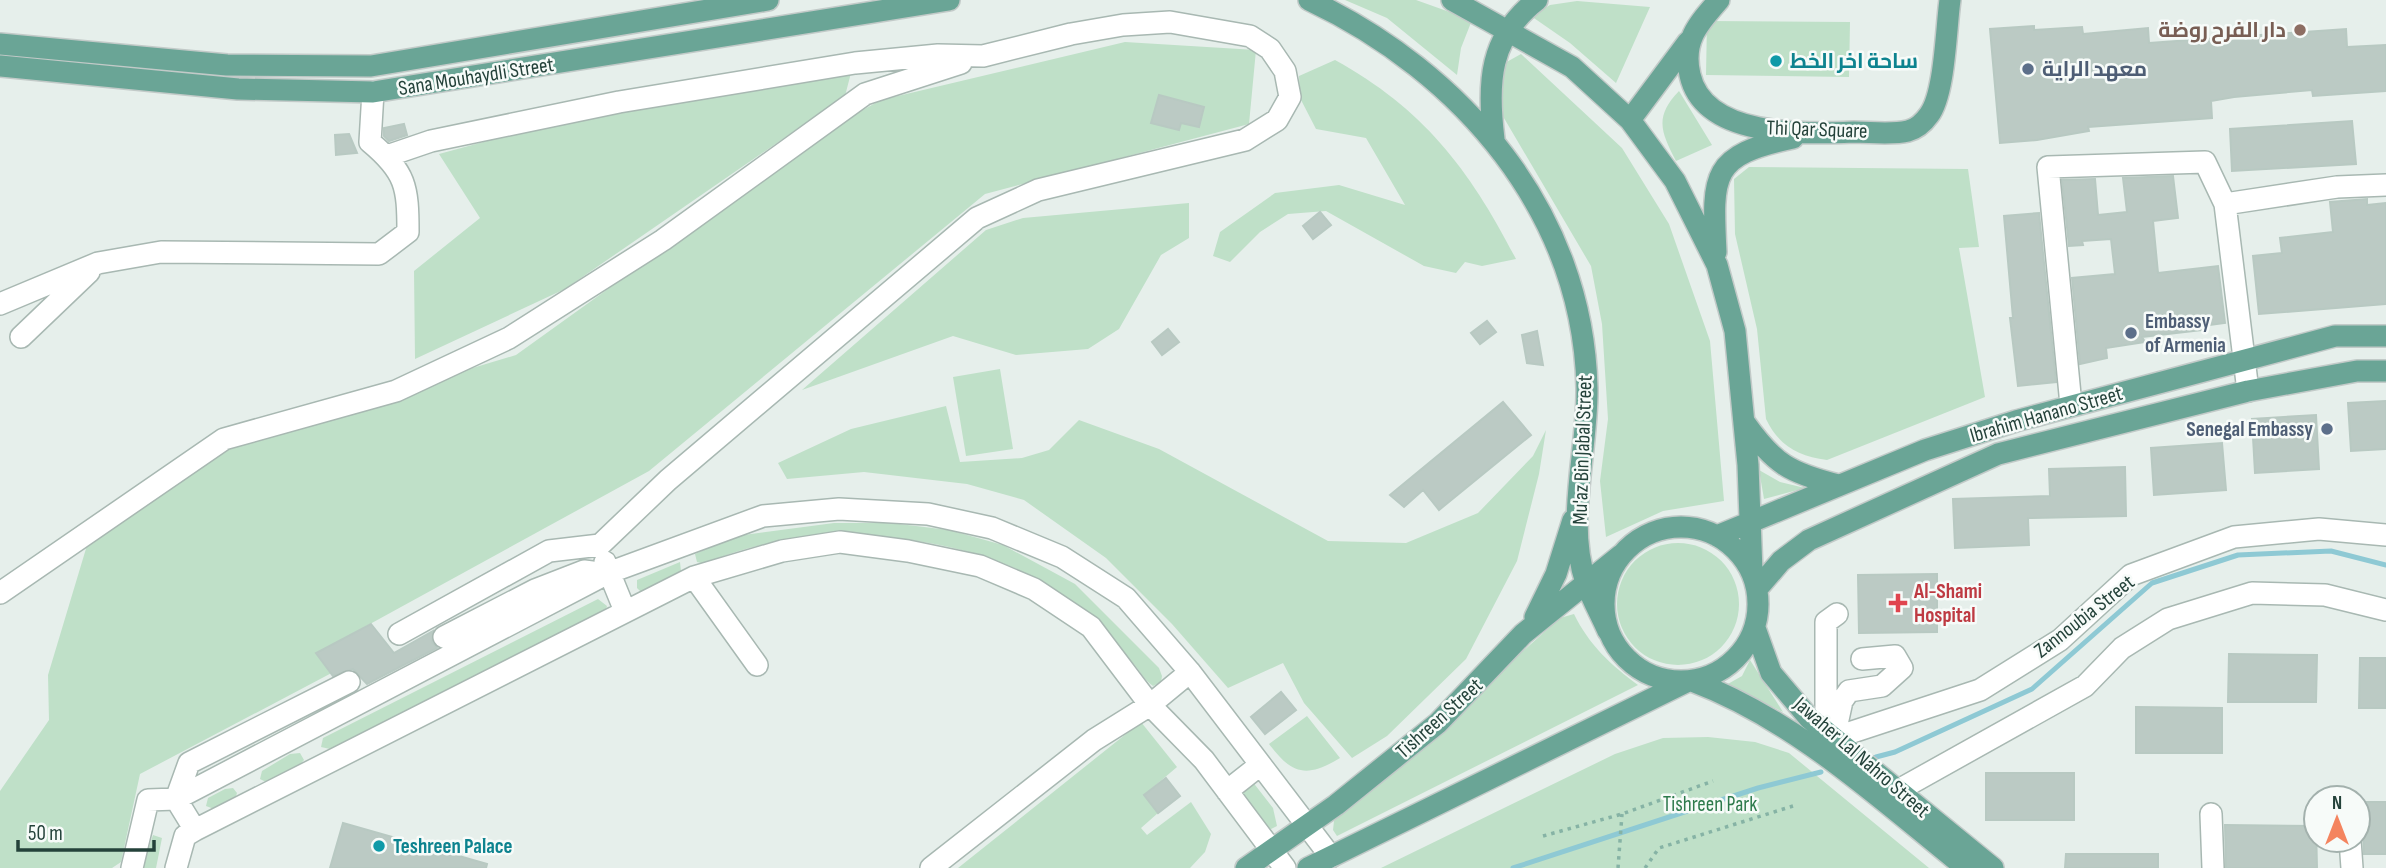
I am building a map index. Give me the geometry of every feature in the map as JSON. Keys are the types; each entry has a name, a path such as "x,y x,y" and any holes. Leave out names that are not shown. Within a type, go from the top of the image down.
{"main road":[{"name":"Sana Mouhaydli Street","path":"0,44 227,65 371,65 768,0"},
{"name":"Sana Mouhaydli Street","path":"0,66 238,89 373,92 949,0"},
{"name":"Mu'az Bin Jabal Street","path":"1309,0 1356,25 1427,74 1494,139 1523,180 1549,228 1568,279 1581,332 1587,386 1587,426 1579,494 1579,534 1586,582 1608,631"},
{"path":"1308,868 1689,681 1709,677 1729,665 1745,649 1755,628 1758,608 1735,331 1717,265 1675,181 1630,120 1572,67 1452,0"},
{"path":"1494,139 1490,106 1492,79 1506,29 1536,0"},
{"path":"1630,120 1688,42 1696,26 1719,0"},
{"name":"Thi Qar Square","path":"1688,42 1690,78 1699,95 1712,109 1749,125 1814,133 1907,131 1924,121 1934,107 1945,51 1950,0"},
{"path":"1717,265 1714,211 1716,186 1728,162 1754,146 1814,133"},
{"name":"Ibrahim Hanano Street","path":"1717,536 1925,450 2071,405 2335,336 2386,336"},
{"name":"Ibrahim Hanano Street","path":"1754,581 1809,540 1998,454 2248,391 2357,371 2386,371"},
{"path":"1744,421 1766,453 1785,468 1839,485"},
{"path":"1523,634 1539,612 1556,574 1579,494"},
{"path":"1689,681 1661,679 1639,669 1620,653 1608,631 1604,592 1610,572 1621,555 1637,541 1656,531 1676,527 1698,529 1717,536 1743,558 1754,581"},
{"name":"Tishreen Street","path":"1246,868 1336,805 1438,723 1523,634 1621,555"},
{"name":"Jawaher Lal Nahro Street","path":"1755,628 1771,673 1830,735 1993,868"},
{"name":"Jawaher Lal Nahro Street","path":"1689,681 1754,710 1816,748 1966,868"}],"street":[{"path":"0,593 224,439 396,391 509,338 663,240 865,94 929,71 1084,32 1123,25 1181,23 1250,36 1270,49 1285,71 1290,97 1277,120 1245,140 1038,190 977,218 668,480 600,545 549,551 399,634"},
{"path":"387,156 430,141 619,102 781,75 855,63 938,55 983,57"},
{"path":"0,304 98,263 162,252 380,254 408,232 408,189 387,156 370,142 373,92"},
{"path":"2071,405 2048,167 2205,162 2225,204 2248,391"},
{"path":"2225,204 2337,187 2386,185"},
{"path":"21,337 98,263"},
{"path":"132,868 148,800 176,799 608,573 763,516 839,509 928,514 992,528 1062,558 1126,598 1190,672 1331,857"},
{"name":"Zannoubia Street","path":"1830,735 1980,690 2060,640 2131,575 2221,541 2234,537 2319,529 2386,535"},
{"path":"176,868 185,836 195,830 694,577 782,551 840,542 908,551 980,566 1034,589 1091,628 1150,705 1204,761 1285,868"},
{"path":"600,545 608,573 625,611"},
{"path":"444,637 535,590 584,571 608,573"},
{"path":"694,577 757,665"},
{"path":"1897,791 2085,686 2122,648 2168,619 2252,593 2325,595 2386,610"},
{"path":"1830,735 1826,622 1838,614"},
{"path":"1830,735 1842,701 1849,691 1882,686 1902,668 1895,656 1862,659"},
{"path":"931,868 1094,740 1150,705 1190,672"},
{"path":"176,799 188,764 349,682"},
{"path":"304,732 321,764"},
{"path":"1227,791 1261,765"},
{"path":"239,767 260,796"},
{"path":"176,799 195,830"},
{"path":"2211,814 2213,868"}],"path":[{"path":"1543,836 1622,814 1713,781"},
{"path":"1645,868 1659,848 1793,806"},
{"path":"1618,868 1622,814"}],"green space":[{"path":"1345,0 1416,0 1472,20 1461,48 1457,75 1387,18"},
{"path":"1577,1 1650,7 1616,83 1570,43 1531,16 1550,5"},
{"path":"1707,21 1850,22 1849,77 1706,75"},
{"path":"1125,42 1256,50 1249,124 985,194 649,471 328,647 341,668 140,774 121,862 112,868 0,868 0,791 49,720 48,675 88,542 253,434 516,355 839,123 881,100"},
{"path":"1521,54 1622,148 1669,224 1710,341 1724,501 1663,511 1606,537 1600,481 1608,419 1602,324 1591,266 1501,113 1497,88 1503,64"},
{"path":"1335,60 1394,99 1442,144 1481,197 1516,259 1482,266 1465,262 1456,273 1424,266 1326,211 1288,214 1260,232 1230,262 1213,256 1220,232 1275,193 1339,185 1405,205 1366,138 1316,129 1300,98 1299,76"},
{"path":"852,69 845,96 565,289 415,359 414,271 480,218 439,154 542,126"},
{"path":"1679,91 1712,145 1676,161 1664,133 1663,117"},
{"path":"1749,167 1968,169 1979,247 1959,248 1985,397 1827,460 1807,456 1783,443 1766,419 1757,329 1735,234 1734,179"},
{"path":"1189,203 1189,238 1161,255 1119,329 1088,349 1016,355 953,336 802,390 986,230 1023,218"},
{"path":"1000,369 1013,449 966,456 953,377"},
{"path":"946,406 960,462 1022,458 1049,450 1079,420 1159,449 1328,541 1406,543 1478,513 1533,456 1546,430 1539,474 1517,561 1466,659 1387,736 1352,758 1304,703 1283,663 1228,688 1172,624 1106,558 1024,500 967,484 864,472 787,479 778,463 851,429"},
{"path":"1759,470 1780,482 1805,488 1764,499"},
{"path":"834,523 891,523 949,530 1003,545 1075,584 1159,668 1161,682 1153,686 1108,635 1063,595 1026,573 983,556 937,544 838,536 790,540 745,549 705,564 697,562 695,554 736,536"},
{"path":"1678,543 1701,548 1721,561 1734,581 1739,604 1734,627 1721,647 1701,660 1678,665 1655,660 1635,647 1622,627 1617,604 1622,581 1635,561 1655,548"},
{"path":"680,562 681,571 667,581 641,592 637,588 637,580"},
{"path":"598,599 607,606 605,613 355,738 330,749 321,747 323,738"},
{"path":"1574,614 1602,654 1638,685 1337,836 1333,830 1334,821 1560,618"},
{"path":"1750,660 1783,712 1726,685 1742,676"},
{"path":"1307,716 1340,758 1309,771 1285,762 1269,744"},
{"path":"1141,722 1177,767 1144,795 1158,813 1141,828 1147,835 1191,802 1211,834 1205,852 1190,868 958,868"},
{"name":"Tishreen Park","path":"1708,737 1755,742 1789,753 1929,868 1381,868 1615,754 1663,738"},
{"path":"300,753 304,760 298,767 266,782 260,779 262,771 290,754"},
{"path":"1252,781 1273,808 1277,826 1269,830 1247,809 1239,785"},
{"path":"233,788 237,793 235,799 214,809 206,806 208,798"},
{"path":"153,835 162,838 156,868 142,868"}],"building":[{"path":"2034,26 2034,30 2082,27 2083,34 2148,28 2149,43 2346,29 2347,47 2386,45 2386,91 2313,96 2312,90 2234,97 2211,101 2212,118 2088,127 2089,131 2000,143 1990,29"},
{"path":"1159,95 1204,107 1199,127 1181,123 1179,130 1151,123"},
{"path":"2352,121 2356,164 2232,171 2230,129"},
{"path":"404,124 407,135 389,141 384,136 384,128"},
{"path":"349,134 357,153 336,155 335,135"},
{"path":"2173,176 2178,218 2153,221 2158,273 2218,266 2225,323 2202,326 2203,330 2142,337 2145,342 2106,348 2107,358 2080,364 2072,278 2115,274 2111,239 2082,241 2083,245 2069,246 2062,180 2095,179 2098,215 2127,212 2123,178"},
{"path":"2367,199 2367,205 2386,203 2386,304 2259,314 2253,256 2282,253 2280,238 2333,232 2330,202"},
{"path":"1320,212 1331,225 1313,239 1303,226"},
{"path":"2039,213 2056,382 2018,386 2010,318 2013,318 2004,216"},
{"path":"1487,321 1496,332 1480,344 1471,333"},
{"path":"1168,329 1179,342 1162,355 1152,342"},
{"path":"1537,331 1543,365 1527,363 1522,335"},
{"path":"2386,401 2386,449 2351,451 2348,403"},
{"path":"1503,402 1531,435 1439,510 1423,490 1404,507 1390,495"},
{"path":"2316,415 2319,469 2255,473 2252,419"},
{"path":"2222,443 2226,490 2154,495 2151,448"},
{"path":"2125,467 2126,516 2028,518 2029,545 1955,548 1953,499 2050,496 2049,469"},
{"name":"Al-Shami Hospital","path":"1937,574 1937,632 1859,633 1858,575"},
{"path":"371,624 394,653 433,631 432,642 437,648 367,684 353,669 333,676 316,653"},
{"path":"2229,654 2317,655 2316,702 2228,702"},
{"path":"2360,658 2386,658 2386,708 2359,708"},
{"path":"1281,692 1296,710 1265,734 1251,717"},
{"path":"2136,707 2222,708 2222,753 2136,753"},
{"path":"1986,773 2074,773 2074,820 1986,820"},
{"path":"1166,778 1180,796 1158,813 1144,795"},
{"path":"2372,802 2386,802 2386,854 2372,854"},
{"name":"Teshreen Palace","path":"343,823 487,864 486,868 330,868"},
{"path":"2225,825 2302,826 2302,854 2317,854 2317,868 2226,868"},
{"path":"2066,854 2158,854 2158,868 2065,868"}],"waterway":[{"path":"1876,757 1895,752 2032,689 2152,583 2238,555 2331,551 2386,565"},
{"path":"1513,868 1758,788 1821,772"}],"place":[{"name":"دار الفرح روضة","path":"2300,30"},
{"name":"ساحة اخر الخط","path":"1776,61"},
{"name":"معهد الراية","path":"2028,69"},
{"name":"Embassy of Armenia","path":"2131,333"},
{"name":"Senegal Embassy","path":"2327,429"},
{"name":"Al-Shami Hospital","path":"1898,603"},
{"name":"Teshreen Palace","path":"379,846"}]}
